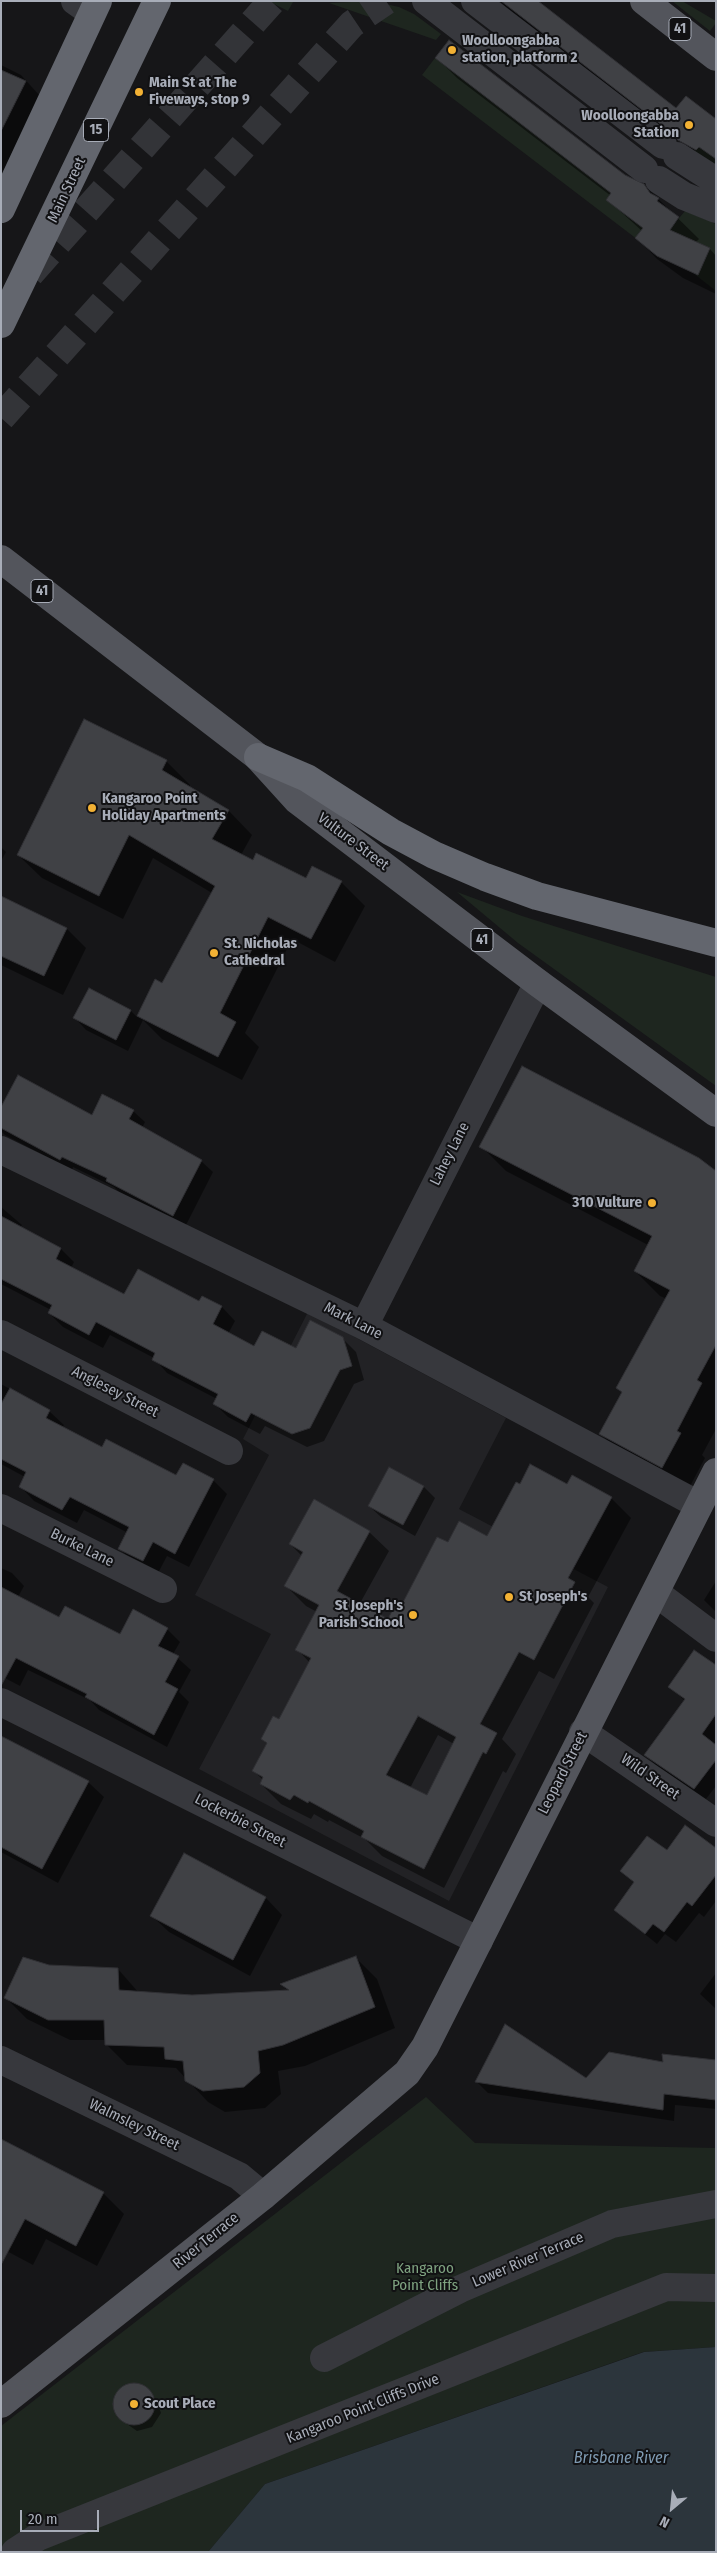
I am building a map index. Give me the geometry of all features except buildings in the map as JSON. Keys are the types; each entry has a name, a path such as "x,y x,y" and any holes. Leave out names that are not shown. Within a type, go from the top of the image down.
{"highway":[{"name":"Main Street","path":"1,324 157,1"},
{"path":"1,209 88,5"},
{"path":"258,757 307,778 408,842 485,877 537,896 716,943"}],"main road":[{"name":"41","path":"644,1 716,57"},
{"name":"Vulture Street","path":"1,559 258,757 297,800 538,983 716,1113"},
{"name":"Leopard Street","path":"407,2073 425,2047 716,1472"},
{"name":"River Terrace","path":"1,2404 264,2196 407,2073"}],"street":[{"path":"475,1 670,150 716,181"},
{"path":"428,4 652,175 684,196 716,209"},
{"name":"Lahey Lane","path":"364,1326 538,983"},
{"name":"Mark Lane","path":"1,1150 364,1326 699,1505"},
{"name":"Anglesey Street","path":"1,1334 229,1451"},
{"name":"Burke Lane","path":"1,1508 163,1588"},
{"path":"656,1593 716,1638"},
{"name":"Lockerbie Street","path":"1,1702 479,1941"},
{"name":"Wild Street","path":"583,1732 716,1823"},
{"name":"Walmsley Street","path":"1,2060 239,2176 264,2196"},
{"name":"Lower River Terrace","path":"324,2358 460,2289 612,2224 716,2204"},
{"name":"Kangaroo Point Cliffs Drive","path":"15,2552 38,2537 666,2287 716,2288"}],"shaded area":[{"name":"St Joseph's Parish School","path":"308,1312 506,1418 459,1509 608,1587 449,1901 199,1769 271,1634 195,1595 269,1455 243,1439"}],"green space":[{"path":"268,1 291,1 293,2 288,11"},
{"path":"372,1 399,7 414,14 441,34 436,40 329,3"},
{"path":"672,1 682,1 716,21 716,23 710,31"},
{"path":"435,58 611,193 606,200 665,235 685,211 716,224 716,291 693,273 663,259 422,75"},
{"path":"699,147 716,159 716,166 693,153"},
{"path":"457,892 522,916 716,977 716,1086 518,943"},
{"name":"Kangaroo Point Cliffs","path":"426,2097 475,2143 716,2148 716,2347 643,2352 265,2484 208,2552 1,2552 1,2426"}],"water":[{"name":"Brisbane River","path":"716,2347 716,2552 208,2552 265,2484 644,2352"}],"tunnel":[{"path":"30,274 272,1"},
{"path":"1,418 352,24 386,1"}],"place":[{"name":"Woolloongabba station, platform 2","path":"452,50"},
{"name":"Main St at The Fiveways, stop 9","path":"139,92"},
{"name":"Woolloongabba Station","path":"689,125"},
{"name":"Kangaroo Point Holiday Apartments","path":"92,808"},
{"name":"St. Nicholas Cathedral","path":"214,953"},
{"name":"310 Vulture","path":"652,1203"},
{"name":"St Joseph's","path":"509,1597"},
{"name":"St Joseph's Parish School","path":"413,1615"},
{"name":"Scout Place","path":"134,2404"}]}
